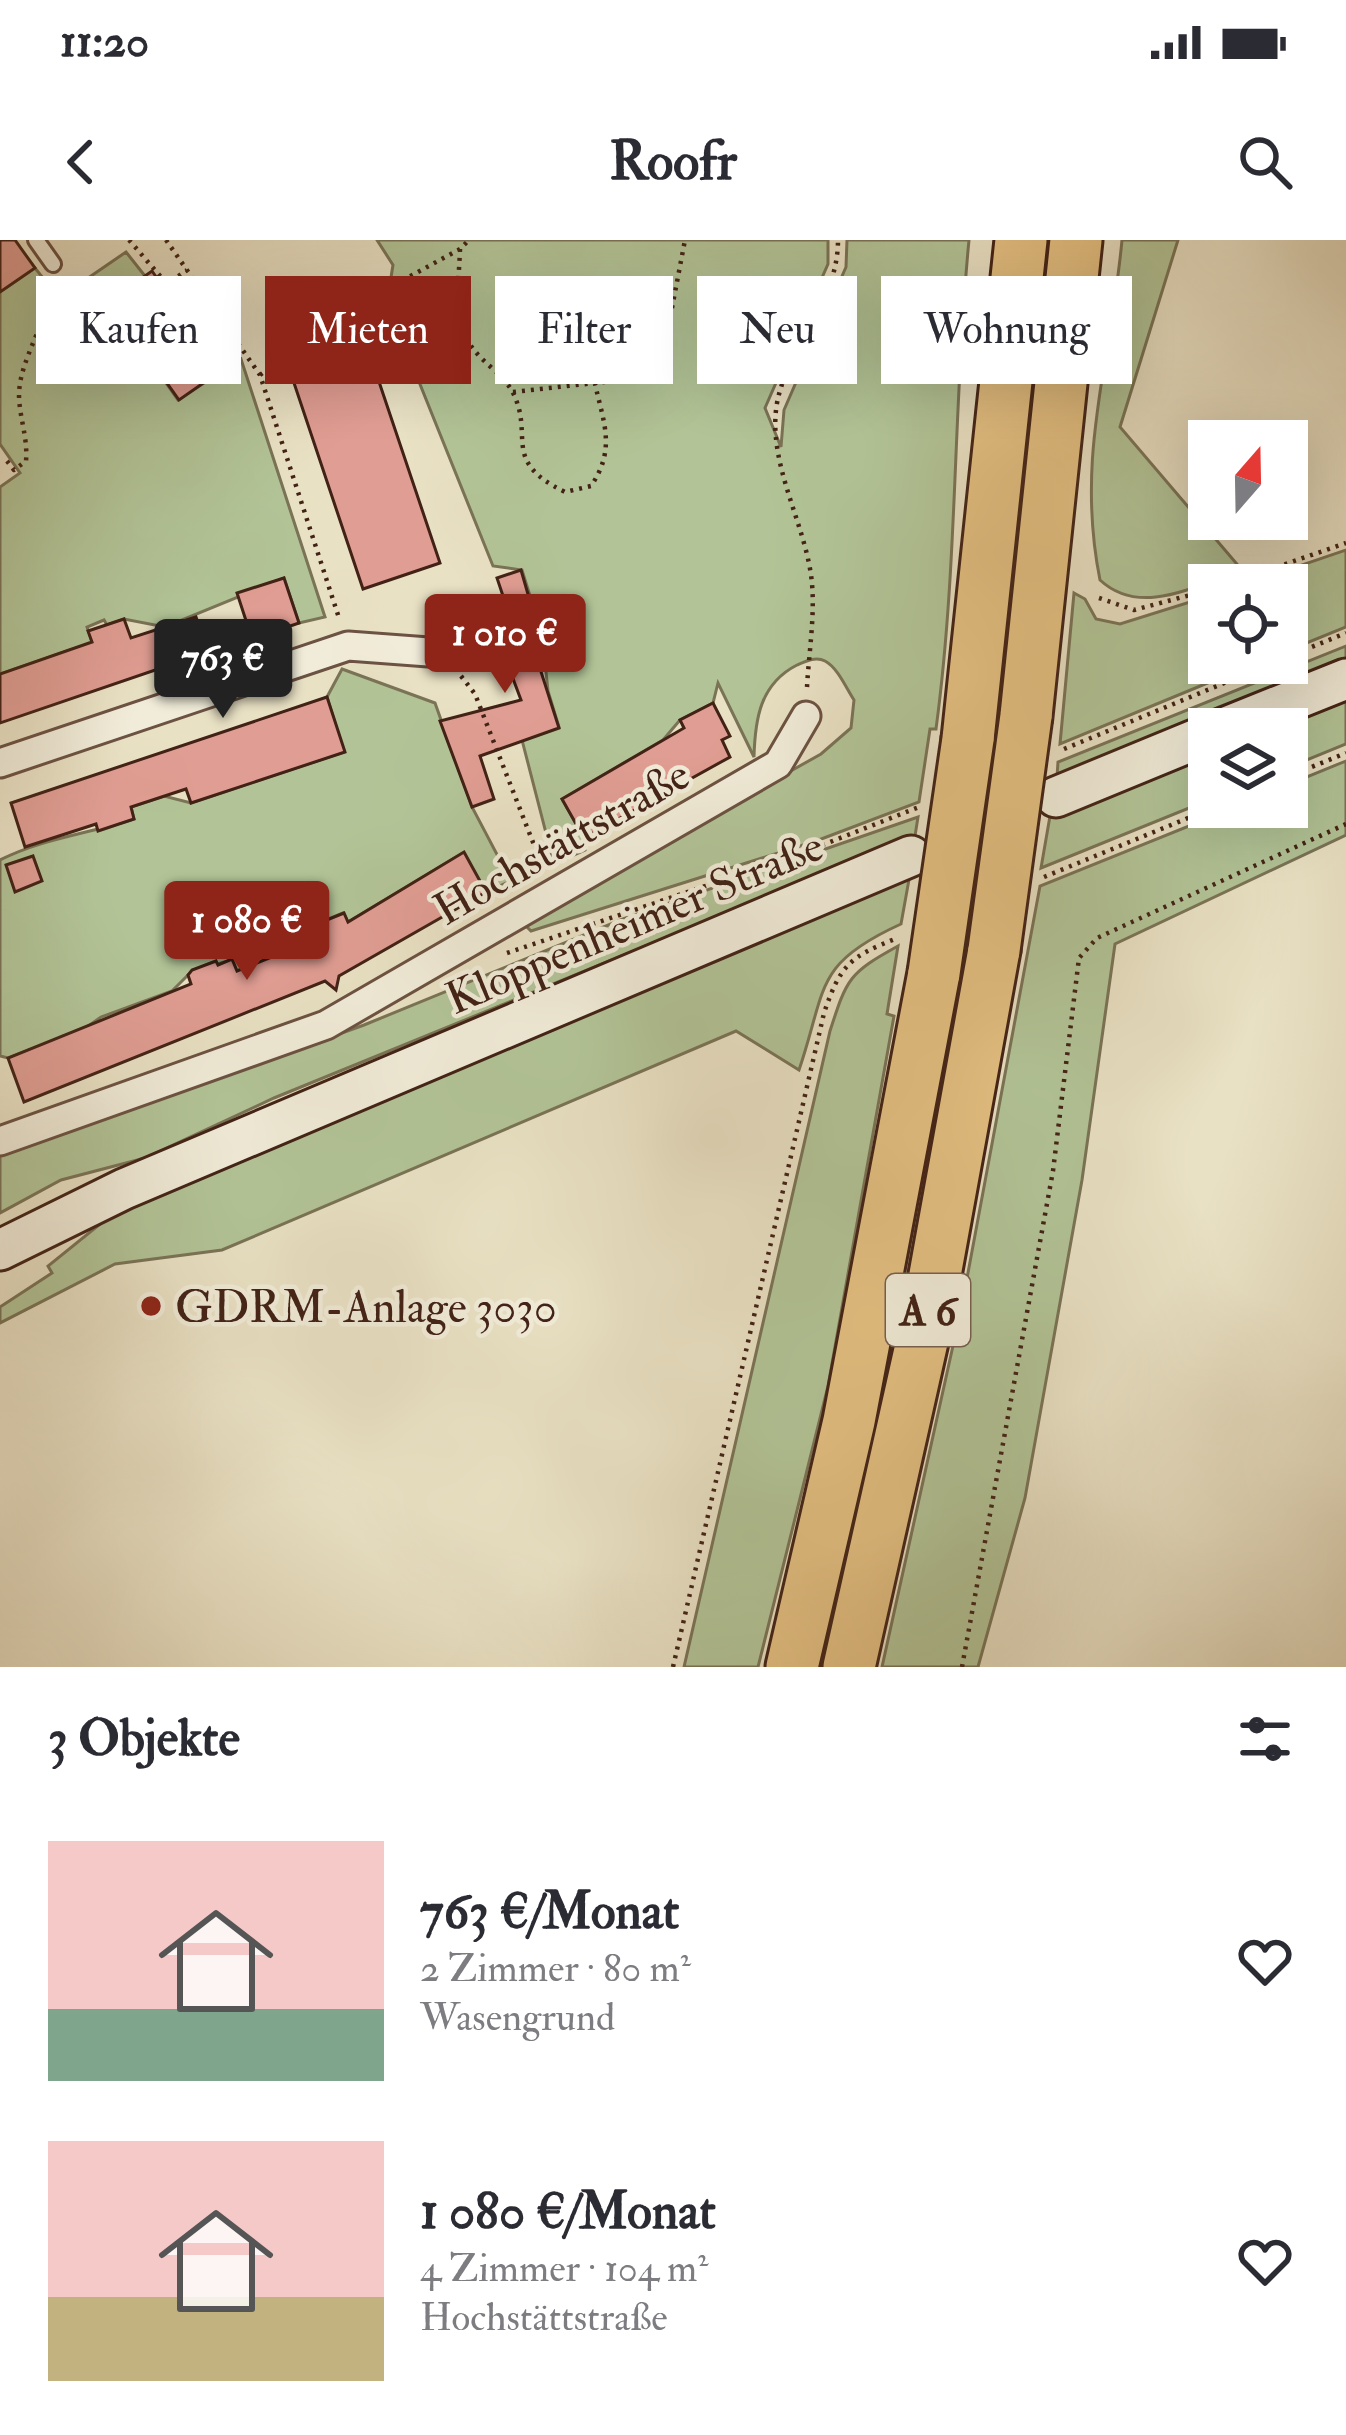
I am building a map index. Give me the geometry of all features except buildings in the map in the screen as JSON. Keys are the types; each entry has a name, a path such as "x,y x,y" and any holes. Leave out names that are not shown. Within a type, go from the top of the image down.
{"highway":[{"name":"A 6","path":"792,1667 853,1401 934,973 968,739 1021,240"},
{"name":"A 6","path":"849,1667 926,1319 994,950 1026,716 1076,240"}],"main road":[{"path":"1274,708 1346,679"},
{"path":"1055,797 1188,743"},
{"name":"Kloppenheimer Straße","path":"0,1250 124,1190 911,856"}],"street":[{"path":"0,763 348,646 442,653"},
{"name":"Hochstättstraße","path":"0,1141 326,1025 778,764 806,716"}],"lane":[{"path":"36,240 52,264"}],"path":[{"path":"130,240 167,284 188,270"},
{"path":"166,240 260,375 348,646"},
{"path":"260,375 354,307 469,240"},
{"path":"673,303 685,240"},
{"path":"806,716 811,577 777,445 777,402 821,311 838,264 838,240"},
{"path":"460,249 459,313 470,346 513,392 524,456 540,480 565,492 591,486 607,464 607,438 595,384"},
{"path":"8,460 14,470 26,461 28,437 19,393 49,312 52,264"},
{"path":"513,392 586,384"},
{"path":"1286,564 1346,543"},
{"path":"1099,598 1115,608 1135,610 1188,596"},
{"path":"1308,648 1346,633"},
{"path":"442,653 476,694 553,893"},
{"path":"1064,749 1223,684"},
{"path":"1308,768 1346,753"},
{"path":"473,940 510,954 797,855 920,807"},
{"path":"1044,877 1188,818"},
{"path":"962,1667 1053,1171 1079,958 1097,938 1346,824"},
{"path":"673,1667 824,1013 838,972 861,952 895,939"}],"green space":[{"path":"377,240 828,240 823,276 697,276 697,384 776,384 765,408 781,447 784,410 795,384 857,384 857,276 842,276 847,240 969,240 966,276 881,276 881,384 959,384 943,668 936,729 930,729 919,802 816,841 531,931 522,922 821,754 851,728 854,700 830,664 815,659 797,665 767,692 754,757 718,683 713,703 680,720 663,740 562,799 584,838 585,850 554,864 522,740 559,727 548,691 542,634 522,570 493,566 420,384 471,384 471,276 391,276 393,265"},
{"path":"1122,240 1178,240 1120,427 1188,507 1188,540 1216,540 1237,564 1188,564 1188,590 1169,595 1133,597 1100,580 1091,492 1102,384 1132,384 1132,276 1118,276"},
{"path":"126,252 145,276 91,276"},
{"path":"35,268 41,276 36,276 36,384 167,384 178,400 203,384 241,384 241,359 325,617 299,623 284,578 165,627 124,619 107,625 104,620 87,627 94,648 70,650 0,674 0,487 20,473 0,444 0,292"},
{"path":"1346,550 1346,627 1308,642 1308,564"},
{"path":"1074,593 1085,599 1096,619 1120,624 1188,603 1188,684 1205,684 1060,744"},
{"path":"1346,646 1346,660 1308,675 1308,661"},
{"path":"342,669 435,703 472,807 511,881 486,892 463,853 348,922 343,913 292,934 272,957 237,971 232,960 193,970 172,991 8,1058 0,1056 0,860 134,819 131,807 164,796 191,803 344,752 327,697"},
{"path":"1252,684 1287,684 1227,708 1192,708"},
{"path":"1346,694 1346,744 1308,759 1308,710"},
{"path":"1188,710 1188,724 1057,777 1058,762"},
{"path":"1188,759 1188,808 1041,868 1050,816"},
{"path":"1346,761 1346,835 1115,944 1082,1180 1025,1498 978,1667 882,1667 962,1305 1040,886 1188,826 1308,828 1308,776"},
{"path":"918,817 915,836 274,1098 145,1158 61,1180 0,1213 0,1156 364,1025 623,919"},
{"path":"910,874 901,924 852,952 828,981 799,1070 736,1031 222,1250 115,1264 0,1323 0,1307 52,1273 48,1266 105,1220 140,1202"},
{"path":"898,946 887,1014 894,1016 828,1386 758,1667 684,1667 830,1031 852,979"},
{"path":"971,959 941,1137 827,1667 814,1667 955,964"}],"place":[{"name":"GDRM-Anlage 3030","path":"151,1306"}]}
